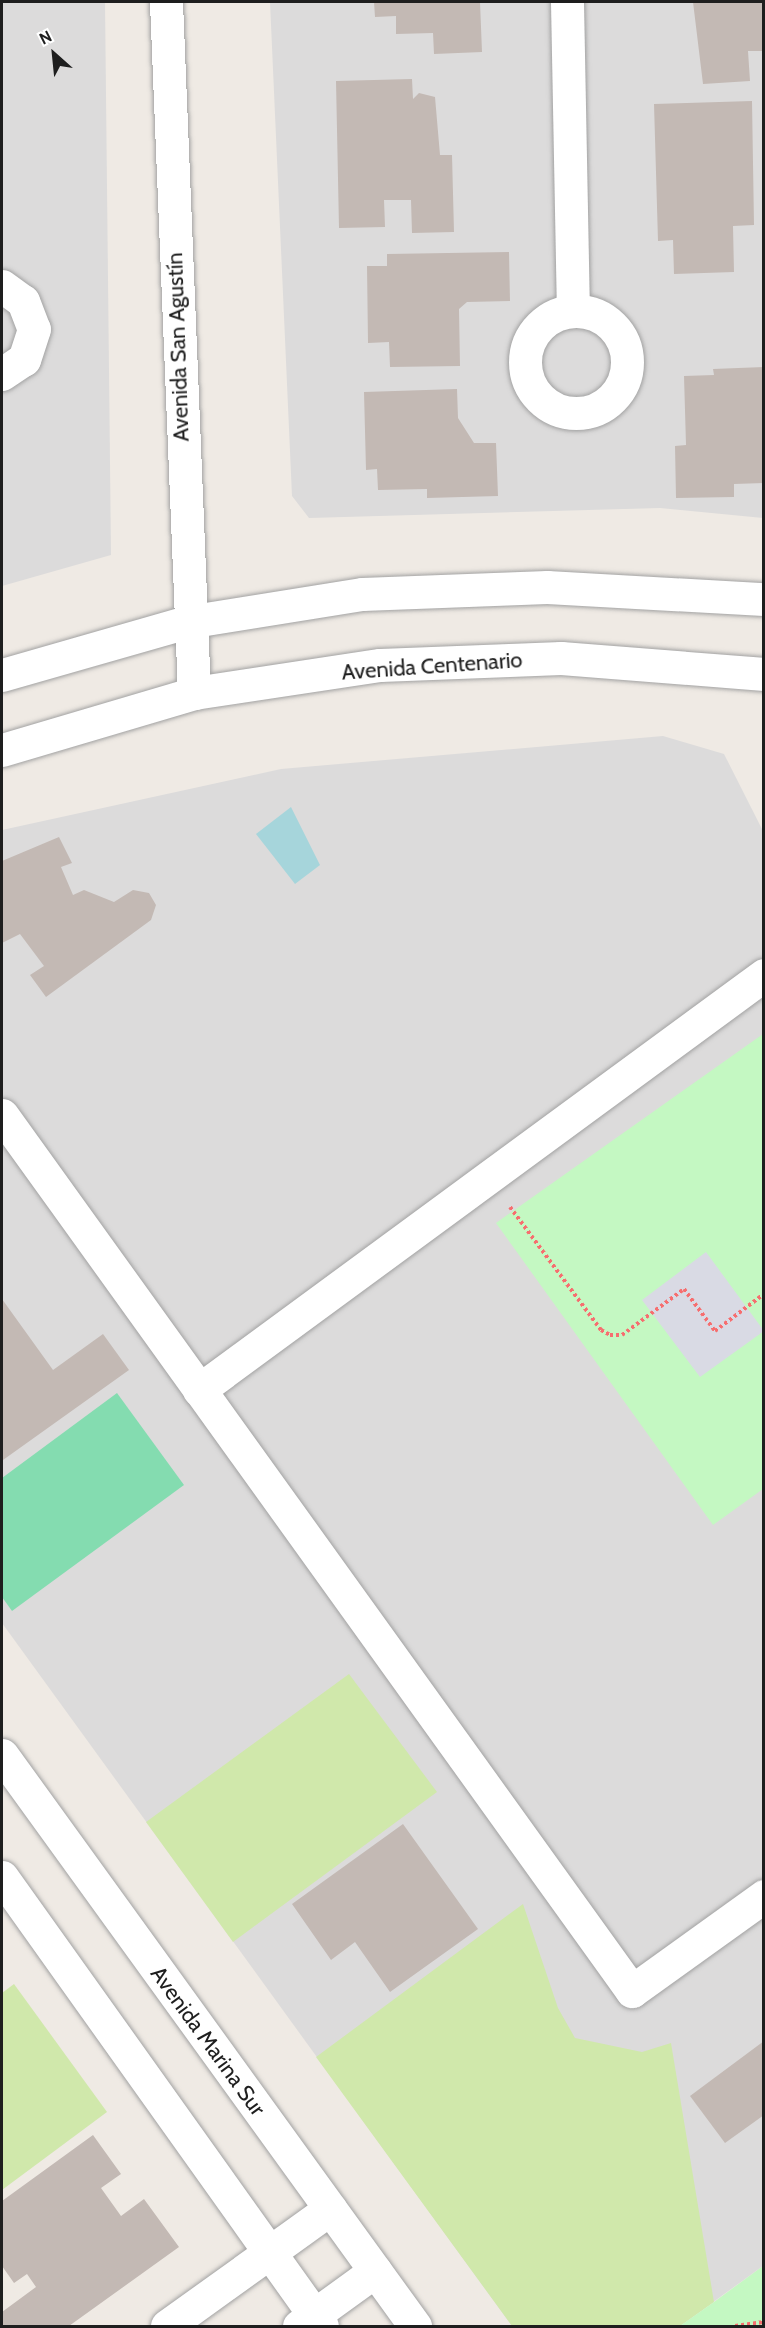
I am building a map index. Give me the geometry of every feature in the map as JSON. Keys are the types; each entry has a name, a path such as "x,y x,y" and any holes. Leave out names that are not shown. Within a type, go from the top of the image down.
{"street":[{"name":"Avenida San Agustín","path":"166,2 187,622 194,693"},
{"path":"567,2 573,310"},
{"path":"2,286 23,301 33,329 24,359 2,374"},
{"path":"2,675 187,622 362,594 547,587 764,599"},
{"name":"Avenida Centenario","path":"2,750 194,693 380,665 550,658 764,674"},
{"path":"199,1390 764,975"},
{"path":"2,1115 632,1991 764,1896"},
{"name":"Avenida Marina Sur","path":"2,1755 415,2326"},
{"path":"2,1877 269,2253 312,2323 375,2271"},
{"path":"167,2326 330,2209"}],"path":[{"path":"510,1208 601,1330 610,1335 622,1335 684,1289 716,1331 764,1294"},
{"path":"735,2326 764,2322"}],"shaded area":[{"path":"2,2 105,2 111,555 2,586"},
{"path":"270,2 763,2 763,518 660,508 309,518 292,496"},
{"path":"663,736 724,754 763,831 763,2266 680,2326 512,2326 2,1623 2,830 281,769"},
{"path":"706,1252 764,1331 700,1377 642,1300"}],"green space":[{"path":"763,1034 763,1489 713,1525 496,1223"},
{"path":"117,1393 184,1485 12,1611 2,1597 2,1478"},
{"path":"349,1674 437,1792 233,1942 146,1822"},
{"path":"523,1904 558,2008 575,2038 642,2052 671,2043 714,2302 680,2326 512,2326 316,2057"},
{"path":"14,1984 107,2112 2,2190 2,1993"},
{"path":"763,2266 763,2326 680,2326 714,2302"}],"water":[{"path":"291,807 320,865 295,884 256,834"}],"building":[{"path":"374,2 480,2 482,52 434,54 433,33 396,34 396,16 375,17"},
{"path":"693,2 762,2 764,51 748,51 750,81 703,84"},
{"path":"412,79 413,99 419,93 435,97 440,155 452,155 454,232 412,233 411,200 384,200 385,227 339,228 336,81"},
{"path":"752,101 754,225 733,226 734,272 674,274 673,240 658,241 654,104"},
{"path":"509,252 510,301 467,302 459,309 460,366 390,367 389,342 368,343 367,266 387,266 387,254"},
{"path":"764,367 764,483 734,484 734,497 676,498 675,446 686,445 684,376 714,375 713,369"},
{"path":"457,389 458,418 474,443 496,443 498,496 427,498 427,489 378,490 377,469 366,470 364,392"},
{"path":"59,837 72,863 61,867 73,895 84,890 114,902 133,890 149,893 156,905 151,920 46,997 30,975 44,966 20,934 2,943 2,861"},
{"path":"2,1299 53,1370 103,1334 129,1370 3,1460"},
{"path":"403,1824 478,1929 390,1992 355,1942 331,1960 292,1904"},
{"path":"764,2041 764,2115 725,2143 690,2096"},
{"path":"93,2135 121,2174 101,2188 121,2216 144,2199 179,2247 69,2326 2,2326 2,2312 36,2287 27,2274 14,2283 2,2266 2,2201"}]}
